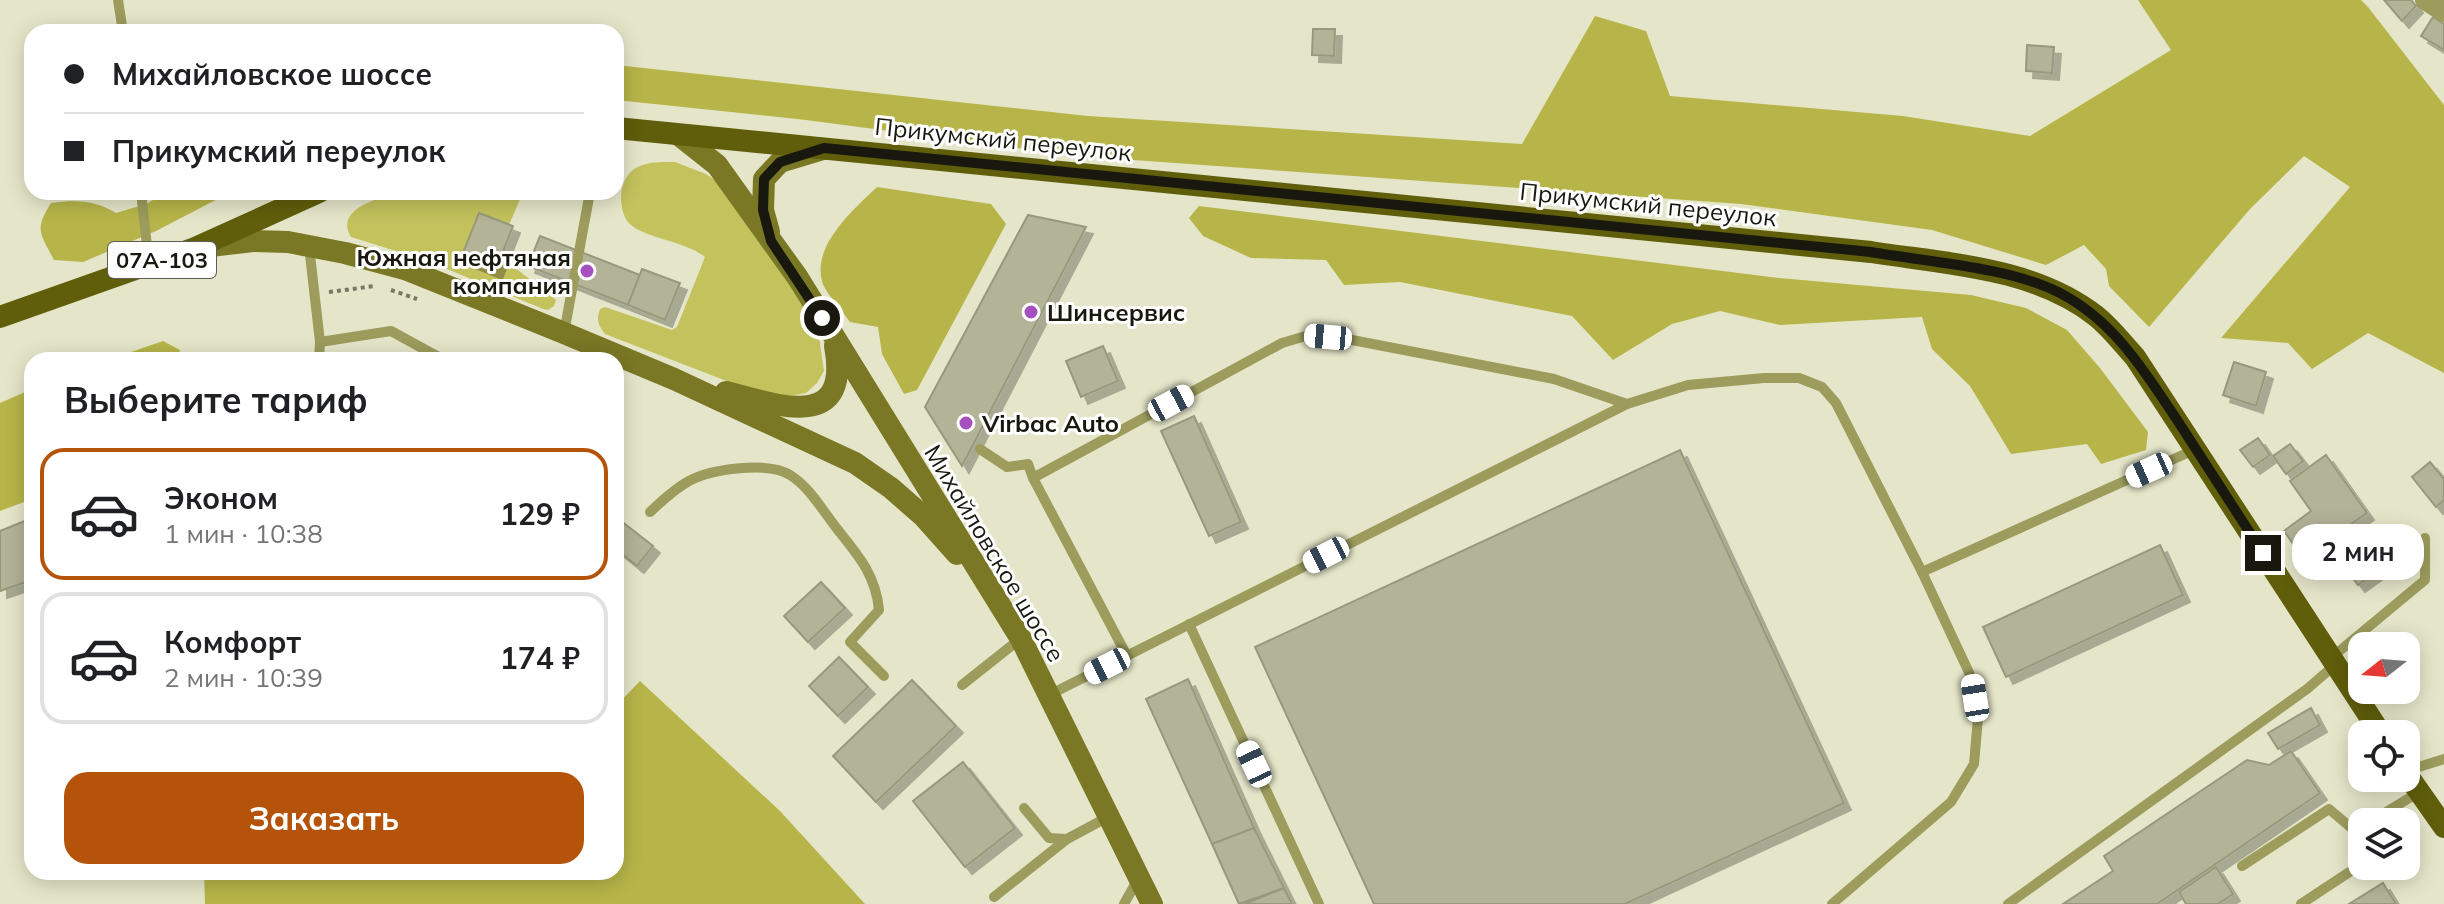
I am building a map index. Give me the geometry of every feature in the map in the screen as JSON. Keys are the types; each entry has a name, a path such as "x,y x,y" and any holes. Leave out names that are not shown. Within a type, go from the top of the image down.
{"main road":[{"name":"Прикумский переулок","path":"624,129 1871,252 2021,278 2059,293 2098,317 2135,357 2372,720"},
{"name":"Михайловское шоссе","path":"679,135 717,165 798,278 1021,639 1152,904"},
{"path":"771,241 763,210 764,179 780,162 824,148"},
{"name":"07А-103","path":"0,317 195,248 301,200"},
{"path":"195,248 253,241 288,242 405,269 609,352"},
{"path":"674,379 777,406 815,406 829,398 836,385 839,365 834,337"},
{"path":"624,358 855,463 891,488 923,516 995,597"},
{"path":"2419,792 2444,827"}],"street":[{"path":"2425,0 2444,12"}],"lane":[{"path":"118,0 122,24"},
{"path":"142,200 149,264"},
{"path":"564,333 589,200"},
{"path":"309,246 319,352"},
{"path":"320,342 391,331 429,352"},
{"path":"1033,478 1282,343 1309,335 1347,339 1554,379 1627,404"},
{"path":"1049,695 1627,404 1688,385 1799,378 1822,387 1836,403 1922,572 1972,679 1978,718 1974,764 1951,802 1832,904"},
{"path":"980,449 1007,467 1028,464 1127,656"},
{"path":"1922,572 2196,449"},
{"path":"650,512 690,480 710,473 772,468 790,474 814,499 867,567 877,590 879,610 850,642 884,676"},
{"path":"2008,904 2307,689 2425,580 2425,538"},
{"path":"1189,624 1319,904"},
{"path":"962,685 1021,639"},
{"path":"2420,767 2444,759"},
{"path":"2393,808 2419,792"},
{"path":"1024,808 1049,838 1067,839"},
{"path":"2242,866 2329,809 2348,822"},
{"path":"994,897 1067,839 1109,816"},
{"path":"2301,904 2348,873"},
{"path":"1124,904 1139,877"}],"path":[{"path":"314,294 372,285 419,300"}],"shaded area":[{"path":"2138,0 2361,0 2368,7 2444,105 2444,373 2368,333 2312,369 2288,343 2221,338 2350,187 2304,156 2250,209 2149,327 2109,286 2106,269 2084,245 2046,265 1932,230 1741,204 1078,156 806,120 624,101 624,66 1088,116 1522,144 1595,16 1646,31 1670,96 1903,116 2030,136 2171,50"},
{"path":"675,162 706,174 725,187 791,284 819,337 824,371 806,393 773,399 605,334 601,328 599,313 605,307 672,330 677,327 705,257 638,229 625,217 621,200 624,200 627,177 637,167"},
{"path":"877,187 991,204 1006,224 917,390 904,394 882,354 878,327 850,322 822,281 823,254 829,241 847,216"},
{"path":"153,200 216,200 156,231 83,262 54,260 42,237 42,220 51,203 85,202 116,213"},
{"path":"520,200 499,262 518,270 556,300 554,306 543,309 428,261 351,237 348,219 353,212 370,202"},
{"path":"1199,206 1779,278 1971,295 2026,308 2067,330 2100,368 2148,432 2146,450 2101,464 2087,444 2011,454 1970,386 1932,349 1922,317 1780,325 1720,311 1672,324 1613,360 1572,316 1400,282 1344,285 1326,260 1251,258 1203,236 1189,218"},
{"path":"163,341 180,350 179,352 131,352"},
{"path":"24,392 24,502 0,511 0,403"},
{"path":"640,681 780,811 865,904 205,904 204,880 624,880 624,698"}],"building":[{"path":"2384,0 2411,0 2416,6 2402,21"},
{"path":"2433,17 2444,24 2444,50 2421,36"},
{"path":"1313,29 1335,29 1334,56 1312,55"},
{"path":"2027,45 2054,47 2052,73 2026,71"},
{"path":"479,213 513,226 495,272 461,258"},
{"path":"1028,215 1086,227 962,466 925,407"},
{"path":"540,236 640,275 628,305 528,266"},
{"path":"642,269 680,283 665,320 628,305"},
{"path":"1103,346 1118,381 1081,397 1066,361"},
{"path":"2234,362 2266,372 2256,406 2223,395"},
{"path":"1194,416 1241,522 1209,536 1161,431"},
{"path":"2258,438 2270,455 2253,467 2240,450"},
{"path":"2290,444 2303,461 2286,474 2273,456"},
{"path":"1680,450 1844,803 1625,904 1374,904 1255,647"},
{"path":"2326,455 2367,513 2303,558 2284,531 2311,511 2290,481"},
{"path":"2430,462 2444,479 2444,500 2436,507 2412,477"},
{"path":"24,521 24,583 0,591 0,531"},
{"path":"624,523 653,546 637,566 624,555"},
{"path":"2362,539 2383,567 2358,585 2337,557"},
{"path":"2160,545 2183,595 2006,677 1983,627"},
{"path":"821,582 845,608 808,642 784,616"},
{"path":"839,657 868,687 838,716 809,686"},
{"path":"1188,679 1254,828 1212,844 1146,699"},
{"path":"912,680 956,726 876,802 833,756"},
{"path":"2311,708 2320,725 2278,749 2268,733"},
{"path":"2291,751 2320,793 2157,904 2063,904 2113,871 2104,856 2247,760 2269,765"},
{"path":"963,762 1015,828 965,867 913,801"},
{"path":"1254,828 1284,888 1239,904 1212,844"},
{"path":"2216,867 2233,894 2218,904 2186,904 2179,892"},
{"path":"2383,883 2396,904 2349,904"},
{"path":"1284,888 1292,904 1244,904"}],"place":[{"name":"Южная нефтяная компания","path":"587,271"},
{"name":"Шинсервис","path":"1031,312"},
{"name":"Virbac Auto","path":"966,423"}],"route":[{"path":"822,318 771,241 763,210 764,179 780,162 824,148 1871,252 2021,278 2059,293 2098,317 2135,357 2263,553"}]}
